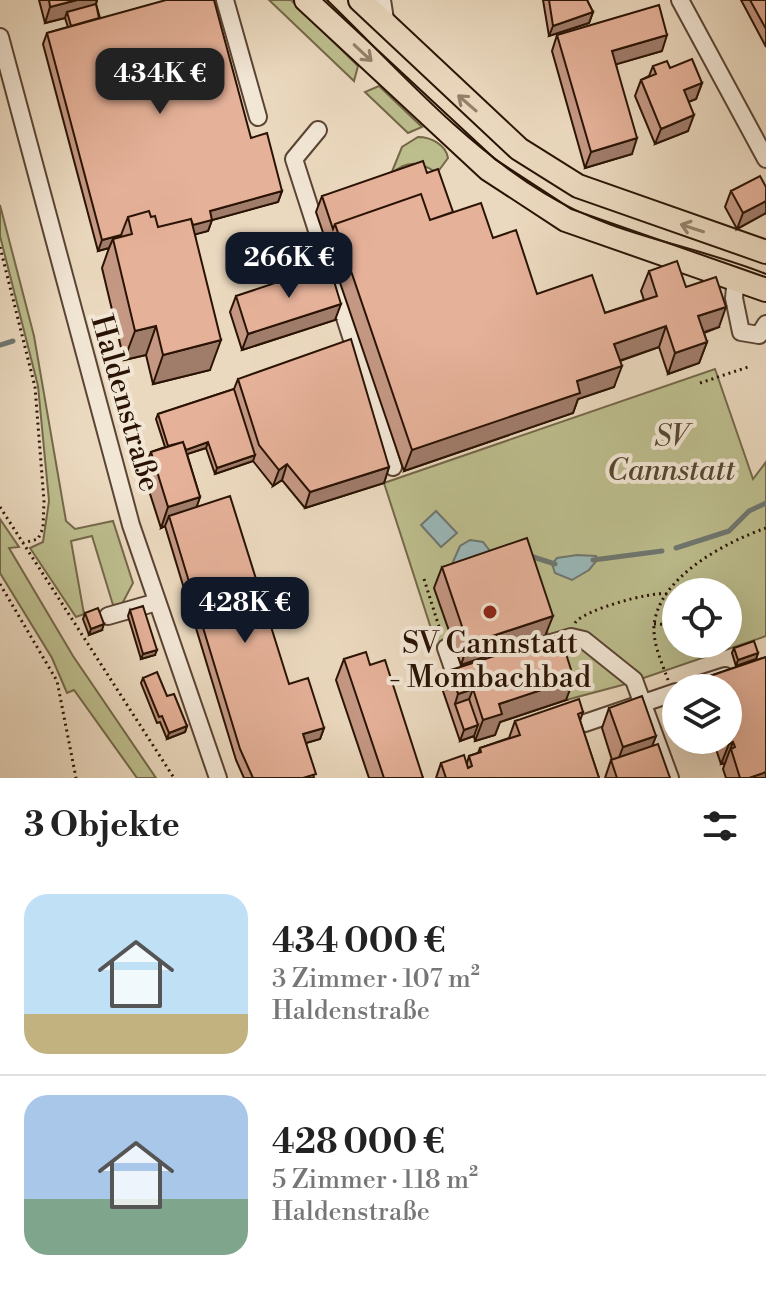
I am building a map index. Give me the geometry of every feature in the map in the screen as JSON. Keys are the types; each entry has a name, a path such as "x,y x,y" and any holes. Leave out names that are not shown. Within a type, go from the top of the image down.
{"main road":[{"path":"306,0 488,169 553,212 648,251 766,289"},
{"path":"360,0 519,149 578,186 766,252"}],"street":[{"path":"225,0 258,117"},
{"path":"382,0 386,26"},
{"path":"680,0 766,159"},
{"name":"Haldenstraße","path":"0,37 109,447 157,602 218,778"},
{"path":"318,130 294,159 393,467"},
{"path":"736,277 734,298 741,332 759,335 766,324"},
{"path":"108,616 157,602"},
{"path":"531,649 571,637 584,640 634,680 670,778"},
{"path":"446,648 455,674 485,664"},
{"path":"730,674 745,669"},
{"path":"585,723 662,697"}],"path":[{"path":"0,247 35,387 44,501 43,528 38,539 23,543"},
{"path":"700,383 751,366"},
{"path":"0,507 174,778"},
{"path":"685,578 713,552 737,538 766,528"},
{"path":"424,579 446,648"},
{"path":"0,584 57,681 76,778"},
{"path":"571,637 571,629 578,617 589,611 655,592 662,593"},
{"path":"662,606 654,624 659,654 670,674"},
{"path":"654,624 662,624"}],"green space":[{"path":"269,0 291,0 358,66 354,81"},
{"path":"379,86 422,127 408,133 365,92"},
{"path":"418,137 437,143 448,158 437,173 424,166 408,164 391,174 402,147"},
{"path":"0,205 34,336 66,521 75,529 113,521 133,583 122,604 113,605 92,536 71,541 84,614 76,617 30,548 43,542 49,501 38,386 0,236"},
{"name":"SV Cannstatt","path":"715,369 753,479 766,462 766,636 742,644 742,578 662,578 662,658 702,658 626,684 566,700 529,566 454,645 438,650 384,483"},
{"path":"0,519 19,547 9,548 73,656 156,778 137,778 74,690 67,693 52,658 0,573"}],"water":[{"path":"436,511 457,533 441,547 421,525"},
{"path":"470,540 483,542 493,555 452,564 460,546"},
{"path":"596,556 598,559 589,570 572,580 555,573 552,564 557,558"}],"building":[{"path":"49,0 77,0 50,7"},
{"path":"166,0 214,0 251,138 267,133 282,191 210,211 212,220 193,225 191,219 158,227 155,216 151,217 149,211 128,217 121,235 102,240 47,33"},
{"path":"549,0 587,0 593,12 553,26"},
{"path":"750,0 766,0 766,29"},
{"path":"96,4 99,18 71,26 67,12"},
{"path":"659,5 667,35 612,51 637,138 591,152 557,35"},
{"path":"692,59 702,83 684,90 694,115 661,129 641,80 656,74 653,66 667,61 670,68"},
{"path":"423,161 427,173 438,169 453,212 430,220 421,194 335,224 333,229 322,196"},
{"path":"760,176 766,187 766,201 743,213 731,191"},
{"path":"421,194 430,220 481,203 493,238 516,230 537,294 592,275 605,313 657,296 649,271 677,261 686,287 716,277 726,307 698,316 707,342 675,353 666,326 614,344 622,366 577,381 580,393 412,450 335,224"},
{"path":"149,211 151,217 155,216 158,227 191,219 221,340 163,355 156,326 135,331 113,239 132,234 128,217"},
{"path":"329,265 341,304 248,334 236,296"},
{"path":"351,339 389,467 310,492 287,464 279,470 259,445 238,379"},
{"path":"234,389 255,455 217,468 208,442 186,450 183,442 168,446 158,414"},
{"path":"183,442 200,497 168,507 151,452"},
{"path":"230,496 289,684 308,678 324,728 303,734 316,774 303,778 253,778 240,749 169,516"},
{"name":"SV Cannstatt - Mombachbad","path":"527,538 553,616 468,644 442,567"},
{"path":"143,606 157,650 143,654 130,610"},
{"path":"98,608 104,624 91,629 85,613"},
{"path":"560,635 574,679 499,704 502,714 483,720 473,689 458,694 451,670"},
{"path":"754,641 758,653 738,660 742,658 742,645"},
{"path":"366,652 370,665 385,660 423,778 384,778 344,659"},
{"path":"766,657 766,772 740,778 733,754 742,754 742,674 716,674"},
{"path":"157,672 167,696 174,694 187,726 169,733 143,678"},
{"path":"642,696 656,736 623,747 609,708"},
{"path":"469,699 478,725 464,730 455,704"},
{"path":"579,699 583,712 578,714 599,778 446,778 441,763 464,755 468,768 472,766 469,756 481,752 480,748 520,735 515,721"},
{"path":"658,744 670,778 617,778 611,760"}],"waterway":[{"path":"0,345 13,341"},
{"path":"676,548 729,531 749,511 766,503"},
{"path":"593,560 662,551"},
{"path":"527,555 555,564"}],"tram line":[{"path":"327,0 457,127 544,193 597,219 766,274"}],"place":[{"name":"SV Cannstatt - Mombachbad","path":"490,612"}]}
